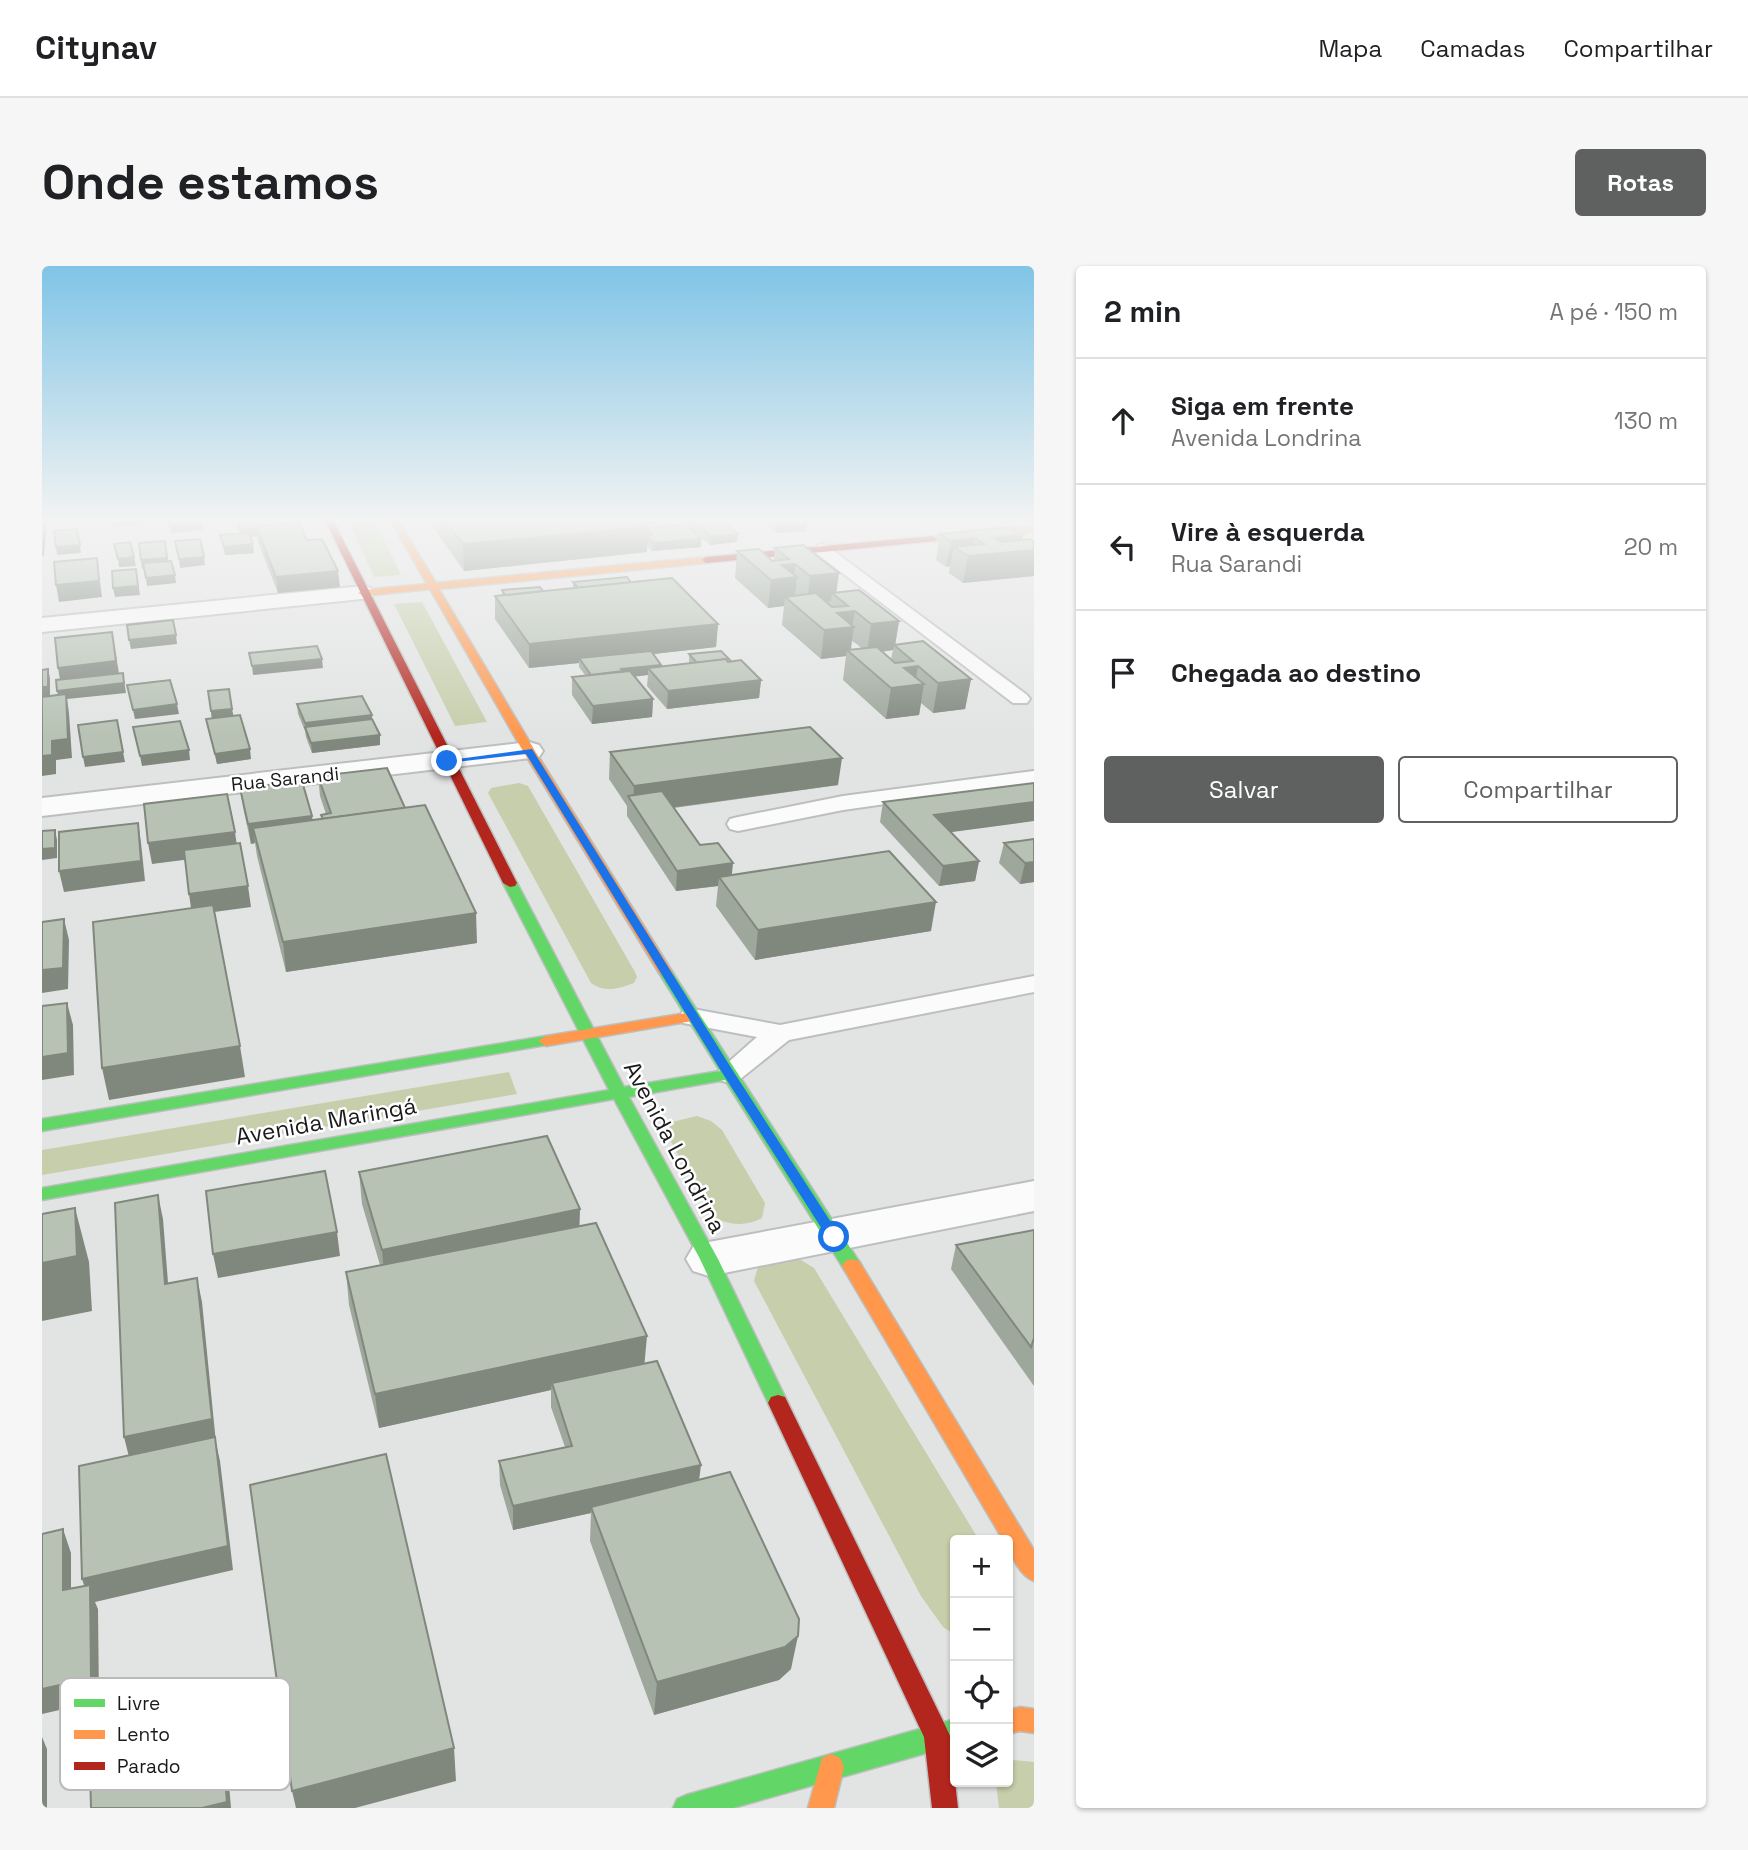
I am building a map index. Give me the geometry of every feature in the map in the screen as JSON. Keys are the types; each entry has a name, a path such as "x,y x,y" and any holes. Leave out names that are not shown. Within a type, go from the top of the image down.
{"main road":[{"path":"363,593 375,592"},
{"path":"434,592 693,1017 834,1237 1034,1571"},
{"name":"Avenida Londrina","path":"363,593 618,1093 709,1259 937,1736 945,1808"},
{"name":"Avenida Maringá","path":"42,1125 693,1017"},
{"name":"Avenida Maringá","path":"42,1194 729,1074"},
{"path":"1013,1720 1034,1721"},
{"path":"685,1808 950,1733"},
{"path":"821,1808 831,1767"}],"street":[{"path":"42,625 363,593"},
{"name":"Rua Sarandi","path":"42,807 529,751"},
{"path":"709,1259 834,1237 1034,1196"}],"lane":[{"path":"878,592 1020,699"},
{"path":"738,824 843,803 1034,777"},
{"path":"693,1017 780,1032 1034,984"},
{"path":"729,1074 780,1032"}],"green space":[{"path":"422,602 487,722 455,726 394,604"},
{"path":"519,783 528,786 635,972 637,977 634,983 612,989 591,983 488,793 491,788"},
{"path":"509,1072 517,1094 42,1175 42,1150"},
{"path":"697,1116 711,1121 722,1130 765,1203 762,1218 737,1224 712,1217 669,1138 668,1130 672,1122"},
{"path":"801,1260 814,1268 976,1535 950,1535 950,1632 943,1627 921,1596 754,1281 758,1267 768,1261"},
{"path":"1013,1761 1034,1762 1034,1808 999,1808 997,1787 1013,1787"}],"building":[{"path":"503,592 534,592 505,595"},
{"path":"535,592 686,592 718,624 529,644 495,596"},
{"path":"862,592 899,621 871,624 855,611 837,613 854,627 824,630 785,597 816,593 832,607 848,606 832,593"},
{"path":"173,620 176,635 129,640 127,625"},
{"path":"112,632 116,661 58,668 55,638"},
{"path":"923,641 971,679 938,683 918,666 904,668 924,684 891,688 847,650 877,647 895,663 913,661 894,645"},
{"path":"317,646 322,659 252,666 249,653"},
{"path":"651,651 661,665 591,675 579,658"},
{"path":"721,651 731,661 726,659 697,663 689,654"},
{"path":"726,659 728,662 741,660 761,680 668,691 648,668"},
{"path":"48,669 48,687 42,687 42,670"},
{"path":"630,671 653,699 593,706 572,677"},
{"path":"123,673 124,683 57,691 56,680"},
{"path":"170,680 177,704 133,710 127,685"},
{"path":"229,689 232,709 211,711 208,691"},
{"path":"66,694 68,739 52,741 52,755 42,756 42,697"},
{"path":"362,696 372,715 305,723 297,704"},
{"path":"240,715 250,749 215,754 206,719"},
{"path":"372,719 380,735 311,743 305,727"},
{"path":"117,720 123,752 83,757 78,725"},
{"path":"180,721 189,750 140,756 133,727"},
{"path":"810,727 842,758 634,786 610,752"},
{"path":"387,768 405,808 323,819 321,815 331,813 318,776"},
{"path":"302,781 312,816 248,824 240,788"},
{"path":"1034,783 1034,802 934,815 979,861 943,866 883,802"},
{"path":"662,791 700,845 718,843 733,863 677,871 628,796"},
{"path":"227,794 235,832 148,843 144,804"},
{"path":"425,805 476,913 283,942 253,828"},
{"path":"138,823 141,861 59,871 59,832"},
{"path":"55,830 55,848 42,849 42,831"},
{"path":"1034,839 1034,862 1025,863 1004,843"},
{"path":"240,843 248,886 189,894 184,850"},
{"path":"889,851 936,902 758,930 719,877"},
{"path":"213,905 240,1046 102,1068 93,922"},
{"path":"64,919 63,968 42,970 42,922"},
{"path":"67,1003 68,1053 42,1057 42,1006"},
{"path":"547,1136 580,1209 382,1250 359,1172"},
{"path":"325,1171 337,1232 213,1254 206,1191"},
{"path":"158,1195 165,1284 197,1278 212,1419 124,1437 115,1203"},
{"path":"75,1208 77,1256 42,1263 42,1214"},
{"path":"596,1223 647,1336 375,1394 346,1272"},
{"path":"1034,1230 1034,1338 1031,1347 956,1245"},
{"path":"657,1361 701,1465 513,1506 499,1461 572,1446 552,1383"},
{"path":"215,1437 228,1546 82,1579 79,1466"},
{"path":"386,1454 454,1748 292,1791 290,1678 276,1678 250,1485"},
{"path":"730,1472 799,1619 798,1636 785,1647 657,1682 591,1507"},
{"path":"63,1529 63,1590 90,1585 91,1678 60,1678 60,1685 42,1689 42,1534"},
{"path":"91,1790 226,1790 227,1802 202,1808 91,1808"}],"traffic: fast":[{"path":"510,883 618,1092 709,1259 778,1403"},
{"path":"666,973 852,1266"},
{"path":"42,1125 546,1041"},
{"path":"42,1194 729,1074"},
{"path":"686,1808 950,1733"}],"traffic: slow":[{"path":"363,593 374,592"},
{"path":"436,592 529,751 666,973"},
{"path":"546,1041 693,1017"},
{"path":"852,1266 1034,1571"},
{"path":"1013,1721 1034,1721"},
{"path":"821,1808 831,1767"}],"traffic: jam":[{"path":"365,592 510,883"},
{"path":"778,1403 937,1736 945,1808"}],"route":[{"path":"447,761 529,751 693,1017 834,1237"}]}
